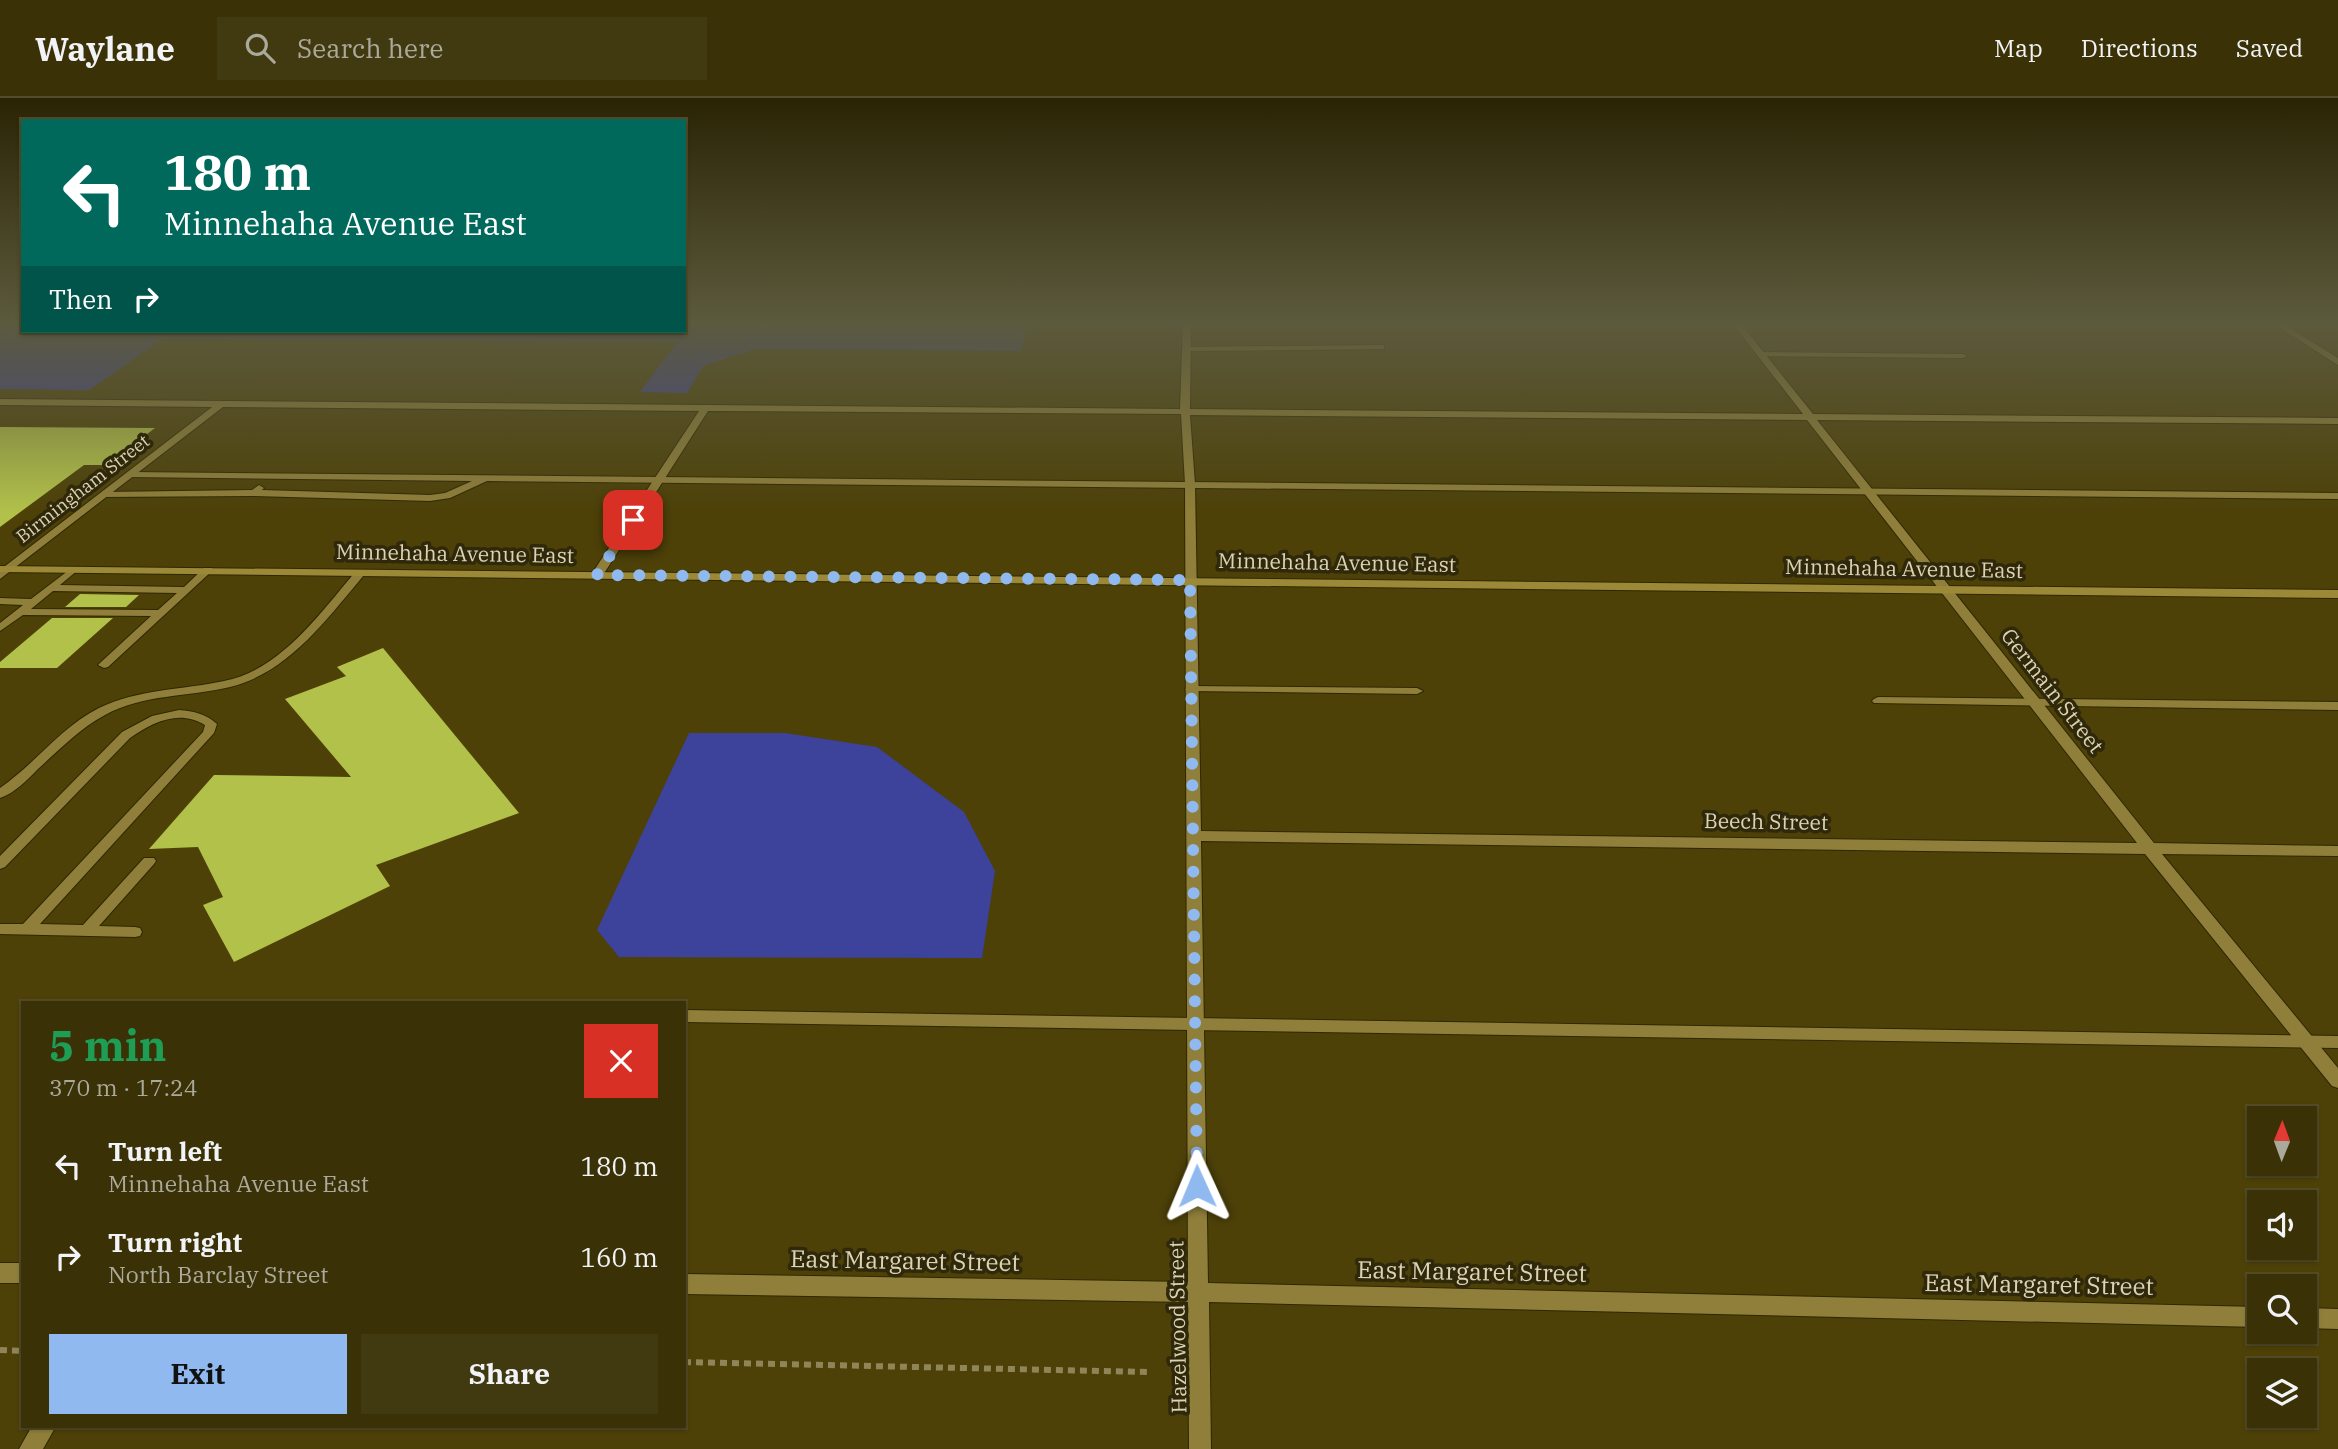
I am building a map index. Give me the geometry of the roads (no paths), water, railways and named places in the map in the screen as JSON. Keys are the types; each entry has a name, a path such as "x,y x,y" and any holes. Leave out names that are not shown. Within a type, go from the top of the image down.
{"main road":[{"name":"Minnehaha Avenue East","path":"3,571 208,570 2338,594"}],"street":[{"name":"Hazelwood Street","path":"1185,387 1190,484 1200,1449"},
{"name":"Germain Street","path":"1786,387 1943,589 2338,1082"},
{"path":"0,402 2338,421"},
{"name":"Birmingham Street","path":"3,571 222,403"},
{"path":"597,575 705,408"},
{"name":"Beech Street","path":"1193,836 2338,851"},
{"path":"0,1273 21,1273"},
{"name":"East Margaret Street","path":"686,1284 1198,1292 2247,1317"},
{"path":"2317,1318 2338,1319"},
{"path":"30,1449 44,1428"}],"lane":[{"path":"130,475 2338,496"},
{"path":"254,494 273,476"},
{"path":"104,495 254,494 430,498 456,493 485,478"},
{"path":"0,628 73,570"},
{"path":"104,665 208,570"},
{"path":"0,794 82,722 104,710 139,697 230,684 260,673 283,656 360,573"},
{"path":"49,589 186,590"},
{"path":"0,601 33,602"},
{"path":"20,612 160,613"},
{"path":"1191,689 1417,691"},
{"path":"1878,701 2338,706"},
{"path":"0,863 126,735 139,726 161,715 184,713 203,716 211,723 208,733 27,929"},
{"path":"87,930 149,861"},
{"path":"0,929 135,932"},
{"path":"686,1016 2338,1042"}]}
